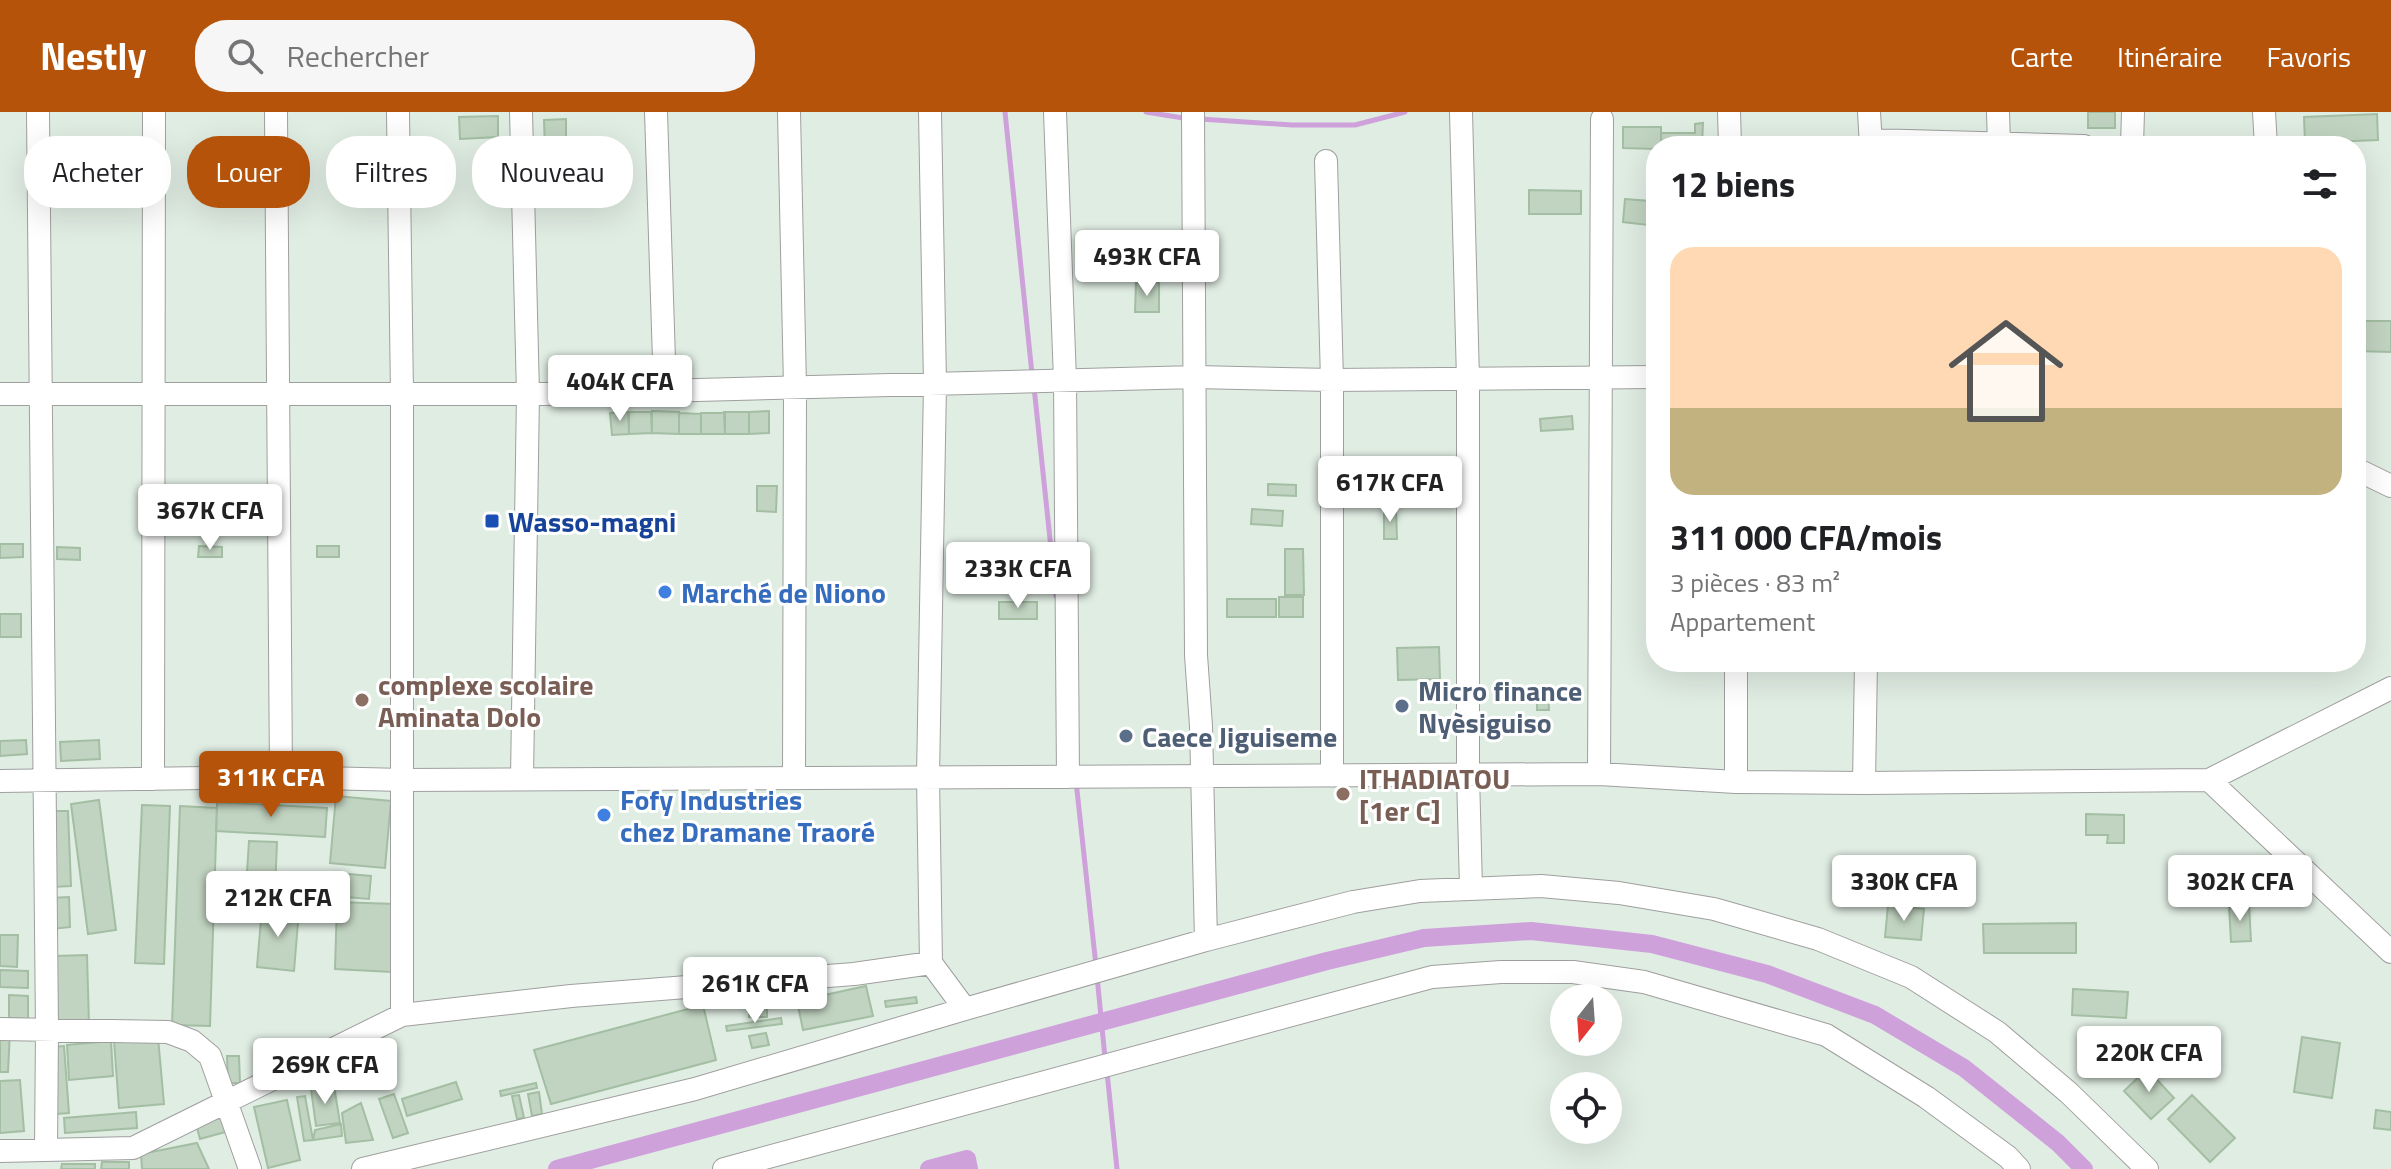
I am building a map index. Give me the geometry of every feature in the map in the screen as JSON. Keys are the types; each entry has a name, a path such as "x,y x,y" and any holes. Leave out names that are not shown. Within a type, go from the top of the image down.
{"street":[{"path":"38,112 46,1150"},
{"path":"153,779 154,112"},
{"path":"276,112 281,777"},
{"path":"398,112 402,394 402,1015"},
{"path":"521,112 528,394 522,779"},
{"path":"656,112 665,391"},
{"path":"789,112 795,387 794,777"},
{"path":"930,112 935,384 928,777 931,963 965,1009"},
{"path":"1055,112 1065,380 1068,777"},
{"path":"1193,112 1196,655 1201,726 1206,940"},
{"path":"1461,112 1468,380 1471,888"},
{"path":"1729,112 1730,136"},
{"path":"1869,112 1871,136"},
{"path":"1998,112 1999,136"},
{"path":"2132,136 2133,112"},
{"path":"2264,112 2265,136"},
{"path":"1599,774 1602,119"},
{"path":"1326,161 1332,380 1332,776"},
{"path":"0,394 528,394 1196,377 1468,380 1646,377"},
{"path":"2366,474 2391,486"},
{"path":"1736,672 1736,782"},
{"path":"1864,783 1866,672"},
{"path":"0,781 281,777 403,780 1599,774 1736,782 2209,780 2391,688"},
{"path":"2209,780 2391,952"},
{"path":"363,1169 695,1089 1206,940 1353,902 1420,891 1541,886 1619,893 1714,909 1818,939 1911,977 1997,1032 2069,1093 2147,1169"},
{"path":"0,1151 133,1148 402,1015 571,996 854,974 931,963"},
{"path":"724,1169 1432,977 1501,972 1573,972 1644,982 1826,1035 1926,1097 2008,1165"},
{"path":"0,1029 168,1032 192,1041 210,1056 250,1169"}],"building":[{"path":"2088,112 2115,112 2115,128 2088,128"},
{"path":"2377,114 2378,140 2366,140 2366,136 2305,136 2304,117"},
{"path":"498,116 498,136 460,139 459,117"},
{"path":"566,119 566,136 545,136 544,120"},
{"path":"1703,123 1702,136 1661,136 1661,133 1695,133 1695,124"},
{"path":"1623,127 1661,127 1661,136 1646,136 1646,149 1623,148"},
{"path":"1529,190 1581,191 1581,214 1529,214"},
{"path":"1625,199 1646,201 1646,225 1623,222"},
{"path":"1136,283 1159,283 1159,312 1135,312"},
{"path":"2366,321 2391,321 2391,352 2366,351"},
{"path":"652,411 679,412 679,434 652,433"},
{"path":"769,411 769,433 749,434 749,412"},
{"path":"628,412 629,434 612,435 610,413"},
{"path":"629,412 651,412 652,433 629,434"},
{"path":"724,412 749,412 749,434 725,434"},
{"path":"679,413 701,414 701,434 679,434"},
{"path":"701,413 725,413 725,434 701,434"},
{"path":"1572,416 1573,429 1541,431 1540,419"},
{"path":"1268,484 1296,485 1296,496 1268,495"},
{"path":"757,486 777,486 776,512 757,511"},
{"path":"219,505 219,516 203,516 203,506"},
{"path":"202,506 203,516 182,518 181,507"},
{"path":"1384,508 1396,508 1397,539 1384,539"},
{"path":"1252,509 1283,511 1282,526 1251,524"},
{"path":"0,544 23,544 23,557 0,558"},
{"path":"199,546 222,547 222,557 198,557"},
{"path":"317,546 339,546 339,557 317,557"},
{"path":"57,547 80,548 80,560 57,559"},
{"path":"1285,549 1303,549 1304,595 1285,595"},
{"path":"1279,597 1303,597 1303,617 1279,617"},
{"path":"1227,599 1276,599 1276,617 1227,617"},
{"path":"999,602 1037,602 1037,619 999,619"},
{"path":"0,614 21,614 21,637 0,637"},
{"path":"1439,647 1440,679 1398,680 1397,648"},
{"path":"1537,687 1548,687 1549,710 1537,710"},
{"path":"26,740 27,754 0,756 0,741"},
{"path":"99,740 100,759 61,761 60,742"},
{"path":"336,796 391,801 385,868 330,863"},
{"path":"99,800 116,930 88,934 71,804"},
{"path":"217,802 327,808 325,837 216,831"},
{"path":"142,805 170,806 164,964 135,963"},
{"path":"180,806 217,808 210,1026 172,1025"},
{"path":"48,811 68,811 71,886 51,887"},
{"path":"2086,814 2124,815 2124,843 2107,843 2108,835 2086,835"},
{"path":"249,841 277,842 275,890 246,888"},
{"path":"337,873 371,876 369,899 335,896"},
{"path":"223,893 252,893 252,918 223,917"},
{"path":"69,897 70,927 51,929 49,898"},
{"path":"337,902 395,904 392,972 335,969"},
{"path":"2249,904 2251,941 2231,942 2229,905"},
{"path":"1888,905 1924,909 1921,940 1885,937"},
{"path":"262,907 299,910 294,971 257,967"},
{"path":"2076,923 2076,953 1984,953 1983,924"},
{"path":"0,935 18,935 17,967 0,966"},
{"path":"87,955 89,1025 58,1026 55,956"},
{"path":"0,970 28,971 28,988 0,987"},
{"path":"866,986 873,1016 803,1030 797,1001"},
{"path":"2073,989 2128,992 2126,1018 2072,1015"},
{"path":"9,995 28,996 28,1019 9,1018"},
{"path":"916,997 917,1003 886,1007 885,1001"},
{"path":"750,1003 767,1003 767,1017 749,1017"},
{"path":"703,1005 716,1060 551,1104 534,1050"},
{"path":"781,1018 782,1024 727,1031 726,1026"},
{"path":"0,1030 10,1031 8,1072 0,1072"},
{"path":"766,1033 769,1045 752,1048 749,1036"},
{"path":"158,1037 164,1104 119,1108 114,1041"},
{"path":"2302,1037 2340,1043 2332,1098 2294,1092"},
{"path":"111,1041 113,1076 69,1080 67,1045"},
{"path":"64,1046 69,1113 57,1114 52,1047"},
{"path":"380,1050 389,1078 383,1079 374,1051"},
{"path":"227,1056 239,1056 240,1083 228,1083"},
{"path":"2147,1069 2174,1098 2151,1119 2124,1091"},
{"path":"20,1080 24,1131 0,1133 0,1081"},
{"path":"456,1082 462,1099 407,1116 402,1099"},
{"path":"536,1083 537,1088 501,1096 500,1091"},
{"path":"334,1086 340,1123 316,1126 311,1089"},
{"path":"539,1092 542,1114 532,1116 528,1094"},
{"path":"394,1094 408,1133 393,1138 379,1099"},
{"path":"519,1095 524,1118 517,1119 512,1096"},
{"path":"2192,1095 2235,1138 2210,1162 2168,1119"},
{"path":"305,1096 313,1140 304,1141 297,1097"},
{"path":"287,1100 300,1160 268,1168 254,1107"},
{"path":"361,1103 373,1140 346,1143 342,1113"},
{"path":"2376,1110 2391,1112 2391,1130 2374,1128"},
{"path":"136,1112 137,1128 65,1133 64,1118"},
{"path":"225,1117 229,1131 200,1139 196,1124"},
{"path":"341,1124 342,1136 313,1140 315,1130"},
{"path":"197,1143 209,1169 142,1169 141,1154"},
{"path":"102,1162 129,1162 129,1169 101,1169"},
{"path":"62,1164 95,1164 95,1169 61,1169"}],"waterway":[{"path":"1005,112 1032,374"},
{"path":"1146,112 1183,118"},
{"path":"1200,119 1292,125 1355,125 1405,112"},
{"path":"1034,387 1056,596"},
{"path":"1076,781 1096,966"},
{"path":"557,1169 1327,961 1424,938 1531,931 1652,944 1767,974 1875,1015 1964,1068 2058,1143 2084,1169"},
{"path":"1097,976 1105,1058"},
{"path":"1107,1072 1117,1169"},
{"path":"929,1169 967,1159 969,1169"}],"place":[{"name":"Wasso-magni","path":"492,521"},
{"name":"Marché de Niono","path":"665,592"},
{"name":"complexe scolaire Aminata Dolo","path":"362,700"},
{"name":"Micro finance Nyèsiguiso","path":"1402,706"},
{"name":"Caece Jiguiseme","path":"1126,736"},
{"name":"ITHADIATOU [1er C]","path":"1343,794"},
{"name":"Fofy Industries chez Dramane Traoré","path":"604,815"}]}
